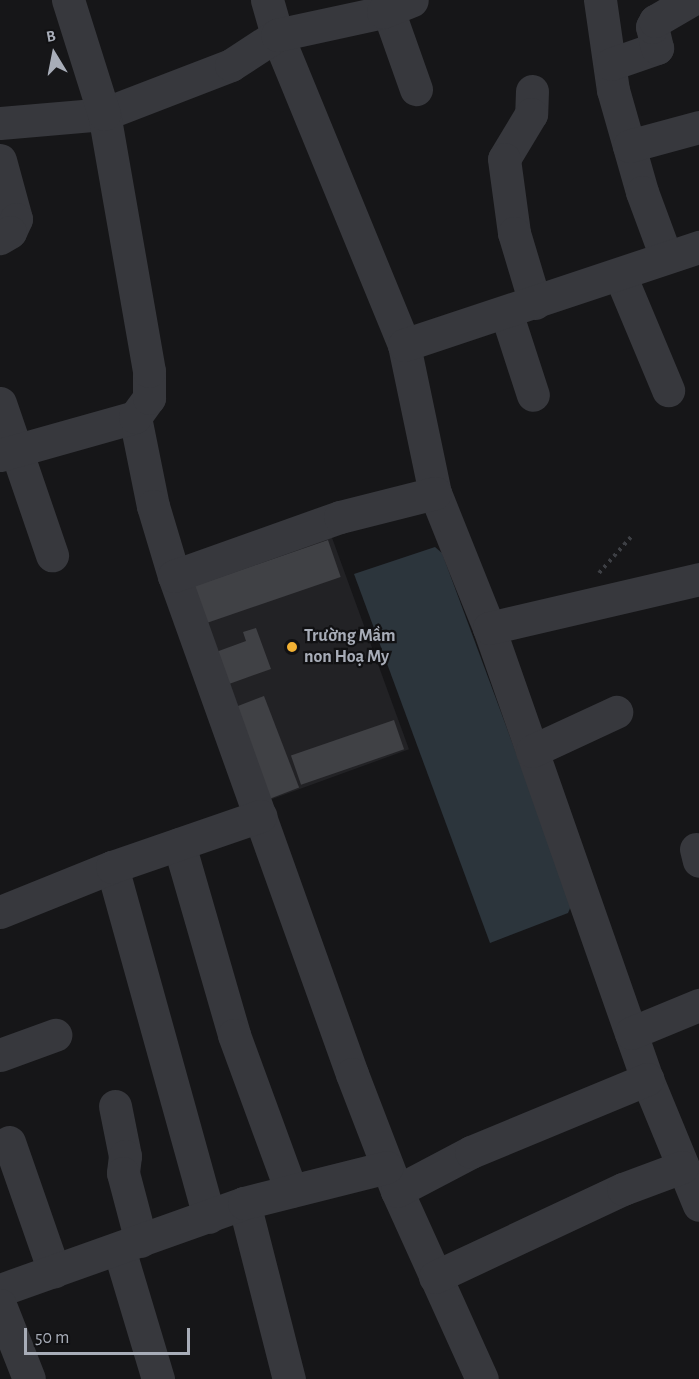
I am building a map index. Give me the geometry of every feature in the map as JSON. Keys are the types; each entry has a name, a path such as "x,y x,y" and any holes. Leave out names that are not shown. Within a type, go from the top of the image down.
{"street":[{"path":"9,453 135,417 149,398 149,371 104,114 68,0"},
{"path":"267,0 277,35 404,345 435,493 489,628 647,1079 699,1205"},
{"path":"600,0 613,90 666,257"},
{"path":"611,64 657,48 652,27 655,21 691,0"},
{"path":"0,123 104,114 231,65 277,35 400,5 416,88"},
{"path":"532,91 531,114 504,159 514,233 520,307 533,395"},
{"path":"629,146 699,128"},
{"path":"0,160 16,219 10,232 0,238"},
{"path":"404,345 699,247"},
{"path":"620,275 668,390"},
{"path":"0,403 9,453 52,555"},
{"path":"135,417 153,506 174,576 260,816 392,1179 482,1379"},
{"path":"174,576 340,517 435,493"},
{"path":"489,628 699,579"},
{"path":"532,751 616,712"},
{"path":"0,912 112,867 260,816"},
{"path":"179,844 234,1035 291,1191"},
{"path":"112,867 209,1217"},
{"path":"631,1033 699,1005"},
{"path":"0,1055 55,1035"},
{"path":"0,1290 244,1203 291,1191 392,1179 471,1152 647,1079"},
{"path":"115,1106 125,1156 123,1173 130,1245 158,1379"},
{"path":"9,1142 54,1271"},
{"path":"435,1277 623,1189 682,1167"},
{"path":"244,1203 289,1379"},
{"path":"0,1305 29,1379"}],"shaded area":[{"name":"Trường Mầm non Hoạ My","path":"331,535 409,749 268,801 190,586"},
{"path":"435,547 442,553 572,904 568,913 490,943 354,574"}],"building":[{"path":"328,540 341,577 207,623 195,586"},
{"path":"256,628 271,669 229,684 216,652 246,641 243,632"},
{"path":"264,696 299,787 269,799 234,707"},
{"path":"394,720 404,749 301,785 291,755"}],"place":[{"name":"Trường Mầm non Hoạ My","path":"292,647"}]}
